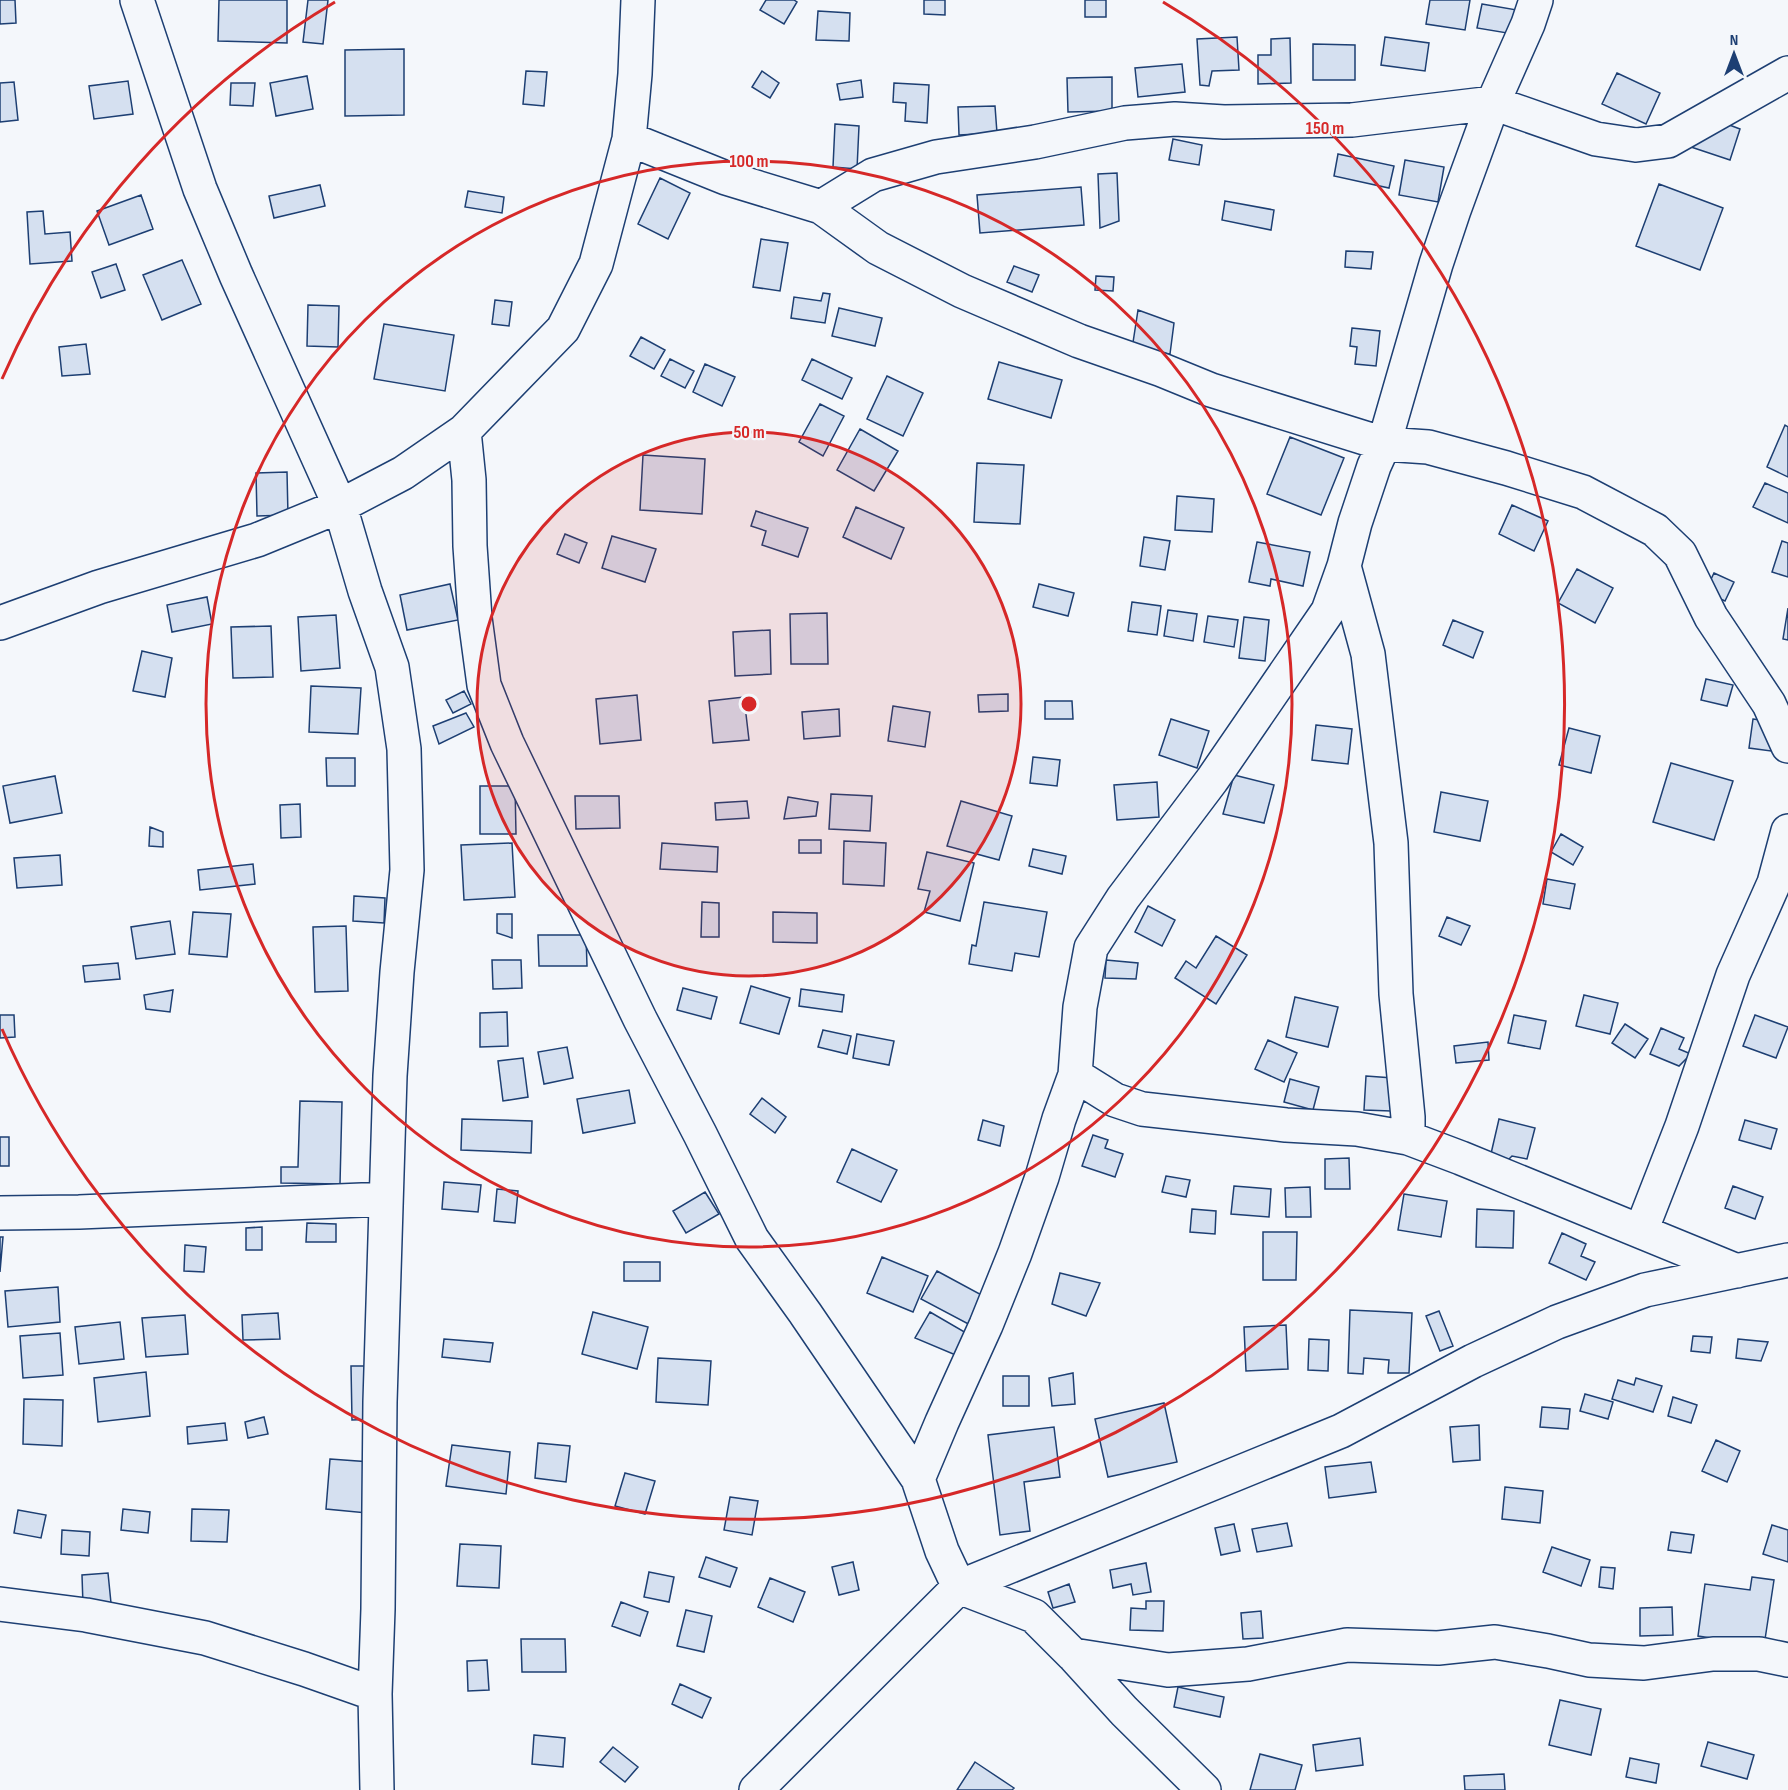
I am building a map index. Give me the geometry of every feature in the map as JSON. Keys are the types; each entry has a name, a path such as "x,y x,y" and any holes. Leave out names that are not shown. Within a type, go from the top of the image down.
{"street":[{"path":"137,0 200,189 236,275 340,506 365,591 392,667 404,749 407,870 393,1042 380,1379 375,1694 377,1790"},
{"path":"0,623 99,587 257,540 340,506 403,473 464,432 563,329 596,264 630,139 638,0"},
{"path":"918,1479 986,1325 1042,1177 1075,1075 1080,1007 1091,948 1123,898 1212,780 1328,611 1374,466 1384,444 1440,253 1493,103 1528,24 1536,0"},
{"path":"821,207 873,176 936,157 1035,142 1125,123 1175,119 1224,122 1352,120 1493,103 1596,139 1636,145 1668,141 1788,73"},
{"path":"630,139 726,178 821,207 878,248 962,291 1079,341 1211,390 1384,444 1428,447 1584,492 1655,530 1680,554 1711,617 1769,704 1788,746"},
{"path":"464,432 469,480 470,546 475,618 484,685 507,743 630,999 752,1239 918,1479 942,1551 959,1587 1034,1616 1124,1711 1204,1790"},
{"path":"1344,566 1368,654 1391,843 1396,994 1408,1138"},
{"path":"1641,1231 1682,1126 1733,975 1774,883 1788,831"},
{"path":"1075,1075 1115,1100 1142,1109 1286,1125 1357,1129 1408,1138 1737,1271"},
{"path":"0,1213 79,1212 386,1198"},
{"path":"756,1790 959,1587 1341,1431 1473,1361 1557,1322 1645,1290 1788,1260"},
{"path":"0,1604 86,1615 205,1638 293,1665 375,1694"},
{"path":"1073,1655 1168,1670 1248,1664 1347,1645 1438,1648 1495,1642 1589,1660 1644,1663 1713,1654 1759,1654 1788,1660"}],"building":[{"path":"0,0 15,0 16,23 0,24"},
{"path":"219,0 287,0 287,43 218,41"},
{"path":"308,0 328,0 323,44 303,42"},
{"path":"766,0 794,0 797,2 784,24 760,10"},
{"path":"924,0 945,0 945,15 924,14"},
{"path":"1085,0 1106,0 1106,17 1085,17"},
{"path":"1430,0 1470,0 1465,30 1426,24"},
{"path":"1482,4 1517,10 1513,34 1477,28"},
{"path":"818,11 850,13 849,41 816,40"},
{"path":"1237,37 1239,70 1212,71 1209,86 1200,85 1197,39"},
{"path":"1385,37 1429,43 1425,71 1381,65"},
{"path":"1290,38 1291,83 1258,84 1258,55 1271,55 1271,39"},
{"path":"1313,44 1355,45 1355,80 1313,80"},
{"path":"404,49 404,115 345,116 345,50"},
{"path":"1182,64 1185,92 1138,97 1135,68"},
{"path":"526,71 547,72 544,106 523,104"},
{"path":"762,71 779,83 770,98 752,87"},
{"path":"1617,73 1660,93 1646,124 1602,104"},
{"path":"307,76 313,109 276,116 270,83"},
{"path":"1112,77 1112,111 1068,112 1067,78"},
{"path":"861,80 863,97 840,100 837,84"},
{"path":"128,81 133,114 94,119 89,86"},
{"path":"14,82 18,120 0,122 0,83"},
{"path":"231,83 255,83 253,106 230,105"},
{"path":"894,83 929,85 927,123 905,121 906,103 893,102"},
{"path":"995,106 997,133 959,135 958,107"},
{"path":"1703,115 1740,129 1730,160 1691,147"},
{"path":"835,124 859,126 857,169 833,167"},
{"path":"1173,139 1202,145 1199,165 1169,160"},
{"path":"1338,154 1394,166 1389,188 1334,176"},
{"path":"1405,160 1444,167 1438,202 1399,195"},
{"path":"1117,173 1119,221 1100,228 1098,174"},
{"path":"660,178 690,193 668,239 638,224"},
{"path":"1659,184 1723,208 1700,270 1636,246"},
{"path":"320,185 325,206 274,218 269,196"},
{"path":"1081,187 1084,225 980,233 977,195"},
{"path":"468,191 504,197 502,213 465,207"},
{"path":"141,195 153,229 109,245 97,211"},
{"path":"1225,201 1274,210 1271,230 1222,220"},
{"path":"43,211 45,234 70,232 72,261 30,264 27,212"},
{"path":"761,239 788,243 780,291 753,287"},
{"path":"1346,251 1373,252 1371,269 1345,267"},
{"path":"182,260 201,304 162,320 143,275"},
{"path":"116,264 125,290 101,298 92,272"},
{"path":"1014,266 1039,275 1032,292 1007,282"},
{"path":"1096,276 1114,277 1113,291 1095,290"},
{"path":"823,293 830,294 825,323 791,318 794,297 821,301"},
{"path":"495,300 512,302 509,326 492,324"},
{"path":"308,305 339,306 338,347 307,346"},
{"path":"839,308 882,318 875,346 832,336"},
{"path":"1138,310 1174,323 1170,354 1132,349"},
{"path":"384,324 454,335 445,391 374,379"},
{"path":"1352,328 1380,331 1376,366 1355,364 1357,347 1350,346"},
{"path":"641,337 665,350 654,369 630,356"},
{"path":"86,344 90,374 62,376 59,347"},
{"path":"670,359 694,371 685,388 661,376"},
{"path":"812,359 852,378 842,399 802,380"},
{"path":"999,362 1062,380 1051,418 988,399"},
{"path":"705,364 735,377 722,406 693,392"},
{"path":"887,376 923,393 903,436 867,419"},
{"path":"820,404 844,416 823,456 799,442"},
{"path":"1785,425 1788,427 1788,477 1767,467"},
{"path":"860,429 898,451 874,491 837,470"},
{"path":"1290,437 1344,458 1321,515 1267,494"},
{"path":"643,455 705,459 702,514 640,510"},
{"path":"977,463 1024,465 1020,524 974,522"},
{"path":"287,472 288,515 257,516 256,473"},
{"path":"1765,483 1788,493 1788,523 1753,507"},
{"path":"1177,496 1214,499 1212,532 1175,530"},
{"path":"1512,505 1548,521 1534,551 1499,534"},
{"path":"856,507 904,528 891,559 843,537"},
{"path":"756,511 808,528 798,557 762,545 766,531 751,526"},
{"path":"565,534 587,543 579,563 557,554"},
{"path":"612,536 656,549 645,582 602,568"},
{"path":"1144,537 1170,541 1165,570 1140,566"},
{"path":"1782,541 1788,543 1788,577 1772,572"},
{"path":"1257,542 1310,552 1303,586 1271,579 1270,586 1249,582"},
{"path":"1577,569 1613,588 1595,623 1558,603"},
{"path":"1714,573 1734,582 1725,601 1705,592"},
{"path":"450,584 458,620 407,630 400,595"},
{"path":"1039,584 1074,593 1068,616 1033,607"},
{"path":"207,597 212,624 172,632 167,605"},
{"path":"1132,602 1161,606 1157,635 1128,631"},
{"path":"1788,608 1788,640 1783,639"},
{"path":"1168,610 1197,614 1193,641 1164,636"},
{"path":"827,613 828,664 791,664 790,614"},
{"path":"336,615 340,668 301,671 298,617"},
{"path":"1208,616 1238,620 1234,647 1204,642"},
{"path":"1244,617 1269,620 1265,661 1239,658"},
{"path":"1453,620 1483,632 1473,658 1443,645"},
{"path":"271,626 273,677 233,678 231,627"},
{"path":"770,630 771,674 735,676 733,632"},
{"path":"142,651 172,658 165,697 133,691"},
{"path":"1706,679 1733,685 1727,706 1701,700"},
{"path":"311,686 361,688 358,734 309,732"},
{"path":"464,691 471,704 453,713 446,700"},
{"path":"1008,694 1008,711 979,712 978,695"},
{"path":"637,695 641,740 600,744 596,699"},
{"path":"744,697 749,740 713,743 709,701"},
{"path":"1045,701 1072,701 1073,719 1045,719"},
{"path":"893,706 930,712 925,747 888,741"},
{"path":"839,709 840,736 804,739 802,712"},
{"path":"466,713 474,727 439,744 433,726"},
{"path":"1171,719 1209,731 1197,768 1159,755"},
{"path":"1753,719 1775,722 1771,751 1749,748"},
{"path":"1316,725 1352,729 1348,764 1312,760"},
{"path":"1569,728 1600,736 1591,773 1559,765"},
{"path":"1033,757 1060,760 1057,786 1030,783"},
{"path":"326,758 355,758 355,786 327,786"},
{"path":"1671,763 1733,781 1714,840 1653,822"},
{"path":"1234,775 1274,785 1264,823 1223,814"},
{"path":"55,776 62,813 10,823 3,786"},
{"path":"1157,782 1159,817 1117,820 1114,785"},
{"path":"480,786 515,786 516,834 480,834"},
{"path":"1441,792 1488,801 1480,841 1434,832"},
{"path":"831,794 872,796 870,831 829,829"},
{"path":"575,796 619,796 620,828 576,829"},
{"path":"788,797 818,802 816,816 784,819"},
{"path":"747,801 749,818 716,820 715,803"},
{"path":"961,801 1012,816 999,860 947,846"},
{"path":"300,804 301,837 281,838 280,805"},
{"path":"150,827 163,832 163,847 149,846"},
{"path":"1561,834 1583,847 1573,865 1551,852"},
{"path":"799,840 821,840 821,853 799,853"},
{"path":"844,841 886,843 884,886 843,884"},
{"path":"512,843 515,897 464,900 461,845"},
{"path":"662,843 718,847 717,872 660,869"},
{"path":"1033,849 1066,856 1062,874 1029,866"},
{"path":"927,852 974,863 960,921 924,912 930,891 918,889"},
{"path":"60,855 62,885 17,888 14,858"},
{"path":"253,864 255,884 200,890 198,870"},
{"path":"1547,879 1575,884 1570,909 1543,904"},
{"path":"354,896 385,898 384,923 353,921"},
{"path":"702,902 719,903 719,937 701,937"},
{"path":"984,902 1047,912 1039,957 1015,953 1012,971 969,964 972,945 976,946"},
{"path":"1148,906 1175,920 1162,946 1135,932"},
{"path":"193,912 231,914 227,957 189,954"},
{"path":"773,912 817,913 817,943 773,942"},
{"path":"497,914 512,914 512,938 497,933"},
{"path":"1447,917 1470,926 1461,945 1439,936"},
{"path":"170,921 175,954 136,959 131,927"},
{"path":"346,926 348,991 315,992 313,927"},
{"path":"538,935 586,935 587,966 539,966"},
{"path":"1216,936 1247,955 1216,1004 1175,978 1186,961 1196,968"},
{"path":"492,960 521,960 522,988 493,989"},
{"path":"1106,960 1138,963 1136,979 1105,978"},
{"path":"118,963 120,979 85,982 83,966"},
{"path":"751,986 790,998 779,1034 740,1023"},
{"path":"683,988 717,997 711,1019 677,1010"},
{"path":"801,989 844,995 842,1012 799,1006"},
{"path":"173,990 170,1012 146,1009 144,995"},
{"path":"1584,995 1618,1003 1610,1034 1576,1026"},
{"path":"1295,997 1338,1007 1328,1047 1286,1037"},
{"path":"507,1012 508,1046 480,1047 480,1013"},
{"path":"0,1015 14,1015 15,1037 0,1038"},
{"path":"1514,1015 1546,1021 1540,1049 1508,1043"},
{"path":"1755,1015 1788,1027 1776,1058 1743,1046"},
{"path":"1625,1024 1648,1039 1635,1058 1612,1043"},
{"path":"1661,1028 1684,1038 1679,1049 1691,1054 1679,1066 1650,1054"},
{"path":"823,1030 851,1036 847,1054 818,1047"},
{"path":"857,1034 894,1041 889,1065 853,1058"},
{"path":"1268,1040 1297,1053 1284,1082 1255,1069"},
{"path":"1488,1042 1489,1060 1456,1063 1454,1046"},
{"path":"567,1047 573,1078 544,1084 538,1052"},
{"path":"523,1058 528,1097 503,1101 498,1061"},
{"path":"1366,1076 1393,1078 1391,1111 1364,1110"},
{"path":"1290,1079 1319,1087 1313,1110 1284,1102"},
{"path":"629,1090 635,1123 583,1133 577,1099"},
{"path":"762,1098 786,1117 775,1133 750,1114"},
{"path":"300,1101 342,1102 340,1184 281,1183 281,1167 298,1167"},
{"path":"462,1119 532,1121 531,1153 461,1150"},
{"path":"1499,1119 1535,1128 1527,1159 1512,1156 1506,1162 1490,1158"},
{"path":"983,1120 1004,1126 1000,1146 978,1140"},
{"path":"1745,1120 1777,1129 1771,1149 1739,1140"},
{"path":"1093,1135 1108,1140 1105,1148 1123,1154 1115,1177 1082,1166"},
{"path":"0,1137 9,1137 9,1166 0,1166"},
{"path":"852,1149 897,1170 881,1202 837,1182"},
{"path":"1349,1158 1350,1189 1325,1189 1325,1159"},
{"path":"1166,1176 1190,1180 1186,1197 1162,1192"},
{"path":"444,1182 481,1185 478,1212 442,1209"},
{"path":"1234,1186 1271,1189 1269,1217 1231,1214"},
{"path":"1733,1186 1763,1197 1755,1219 1725,1208"},
{"path":"1310,1187 1311,1217 1286,1217 1285,1188"},
{"path":"497,1189 518,1191 515,1223 494,1221"},
{"path":"705,1192 719,1214 686,1233 673,1211"},
{"path":"1404,1194 1447,1201 1441,1237 1398,1230"},
{"path":"1192,1209 1216,1211 1215,1234 1190,1232"},
{"path":"1477,1209 1514,1211 1513,1248 1476,1247"},
{"path":"307,1223 336,1224 336,1242 306,1242"},
{"path":"262,1227 262,1250 246,1250 246,1228"},
{"path":"1263,1232 1297,1232 1296,1280 1263,1280"},
{"path":"1562,1233 1586,1244 1581,1256 1595,1262 1586,1280 1549,1263"},
{"path":"0,1237 3,1237 0,1272"},
{"path":"185,1245 206,1247 204,1272 184,1271"},
{"path":"882,1257 928,1276 913,1312 867,1293"},
{"path":"624,1262 660,1262 660,1281 624,1281"},
{"path":"937,1271 989,1299 974,1327 921,1299"},
{"path":"1060,1273 1100,1283 1086,1316 1052,1304"},
{"path":"58,1287 60,1322 8,1327 5,1291"},
{"path":"1350,1310 1412,1313 1409,1373 1388,1373 1389,1360 1364,1358 1363,1374 1348,1373"},
{"path":"1439,1311 1453,1346 1440,1351 1426,1316"},
{"path":"593,1312 648,1327 637,1369 582,1354"},
{"path":"930,1312 968,1334 958,1356 915,1338"},
{"path":"278,1313 280,1339 243,1340 242,1315"},
{"path":"185,1315 188,1354 146,1357 142,1318"},
{"path":"120,1322 124,1359 79,1364 75,1327"},
{"path":"1286,1325 1288,1369 1246,1371 1244,1327"},
{"path":"60,1333 63,1375 23,1378 20,1336"},
{"path":"1693,1336 1712,1337 1710,1353 1691,1351"},
{"path":"444,1339 493,1343 490,1362 442,1357"},
{"path":"1309,1339 1329,1340 1328,1371 1308,1370"},
{"path":"1738,1339 1768,1342 1761,1361 1736,1358"},
{"path":"658,1358 711,1361 708,1405 656,1402"},
{"path":"351,1366 378,1366 379,1419 352,1420"},
{"path":"146,1372 150,1416 98,1422 94,1378"},
{"path":"1073,1373 1075,1404 1052,1406 1049,1378"},
{"path":"1003,1376 1029,1376 1029,1406 1003,1406"},
{"path":"1636,1378 1662,1386 1653,1412 1612,1399 1618,1380 1634,1385"},
{"path":"1585,1394 1613,1402 1608,1419 1580,1411"},
{"path":"1673,1397 1697,1405 1691,1423 1668,1416"},
{"path":"24,1399 63,1400 62,1446 23,1444"},
{"path":"1164,1403 1177,1462 1108,1477 1095,1419"},
{"path":"1542,1407 1570,1409 1568,1429 1540,1427"},
{"path":"264,1417 268,1434 248,1438 245,1422"},
{"path":"225,1423 227,1440 188,1444 187,1427"},
{"path":"1479,1425 1480,1460 1453,1462 1450,1427"},
{"path":"1054,1427 1060,1477 1024,1482 1030,1531 1000,1535 988,1435"},
{"path":"1716,1440 1740,1451 1727,1482 1702,1471"},
{"path":"538,1443 570,1446 566,1482 535,1478"},
{"path":"452,1445 510,1452 506,1494 446,1486"},
{"path":"330,1459 371,1462 367,1513 326,1509"},
{"path":"1371,1462 1376,1492 1329,1498 1325,1467"},
{"path":"625,1473 655,1481 645,1514 615,1506"},
{"path":"1505,1487 1543,1491 1540,1523 1502,1519"},
{"path":"730,1497 758,1501 752,1535 724,1530"},
{"path":"123,1509 150,1512 148,1533 121,1530"},
{"path":"192,1509 229,1510 227,1542 191,1541"},
{"path":"18,1510 46,1515 41,1538 14,1533"},
{"path":"1287,1523 1292,1546 1257,1552 1252,1529"},
{"path":"1234,1524 1240,1551 1221,1555 1215,1528"},
{"path":"1772,1525 1788,1530 1788,1562 1763,1554"},
{"path":"62,1530 90,1532 89,1556 61,1554"},
{"path":"1671,1532 1694,1535 1691,1553 1668,1550"},
{"path":"460,1544 501,1546 499,1588 457,1586"},
{"path":"1552,1547 1590,1560 1581,1586 1543,1572"},
{"path":"706,1557 737,1568 730,1587 699,1577"},
{"path":"853,1562 859,1590 839,1595 832,1567"},
{"path":"1146,1563 1151,1592 1133,1595 1131,1584 1113,1588 1110,1570"},
{"path":"1601,1567 1615,1568 1613,1589 1599,1587"},
{"path":"649,1572 674,1577 669,1602 644,1597"},
{"path":"108,1573 111,1603 83,1605 82,1575"},
{"path":"1752,1577 1774,1580 1764,1646 1698,1636 1705,1584 1750,1590"},
{"path":"770,1578 805,1592 793,1622 758,1607"},
{"path":"1069,1584 1075,1602 1053,1608 1048,1592"},
{"path":"1146,1601 1164,1601 1163,1631 1130,1630 1131,1608 1146,1609"},
{"path":"621,1602 648,1612 640,1636 612,1626"},
{"path":"1672,1607 1673,1635 1640,1636 1640,1608"},
{"path":"686,1610 712,1616 704,1652 677,1646"},
{"path":"1261,1611 1263,1638 1243,1639 1241,1613"},
{"path":"521,1639 565,1639 566,1672 522,1672"},
{"path":"487,1660 489,1690 468,1691 467,1661"},
{"path":"680,1684 711,1698 702,1718 672,1704"},
{"path":"1178,1687 1224,1697 1220,1717 1174,1707"},
{"path":"1560,1700 1601,1709 1591,1755 1549,1745"},
{"path":"534,1735 565,1738 563,1767 532,1764"},
{"path":"1360,1738 1363,1765 1316,1771 1313,1745"},
{"path":"1708,1742 1754,1755 1747,1779 1701,1766"},
{"path":"613,1747 638,1767 625,1782 600,1762"},
{"path":"1260,1754 1302,1765 1295,1790 1250,1790"},
{"path":"1630,1758 1659,1764 1656,1783 1626,1777"},
{"path":"975,1762 1014,1788 1012,1790 957,1790"},
{"path":"1504,1774 1505,1790 1465,1790 1464,1776"}]}
